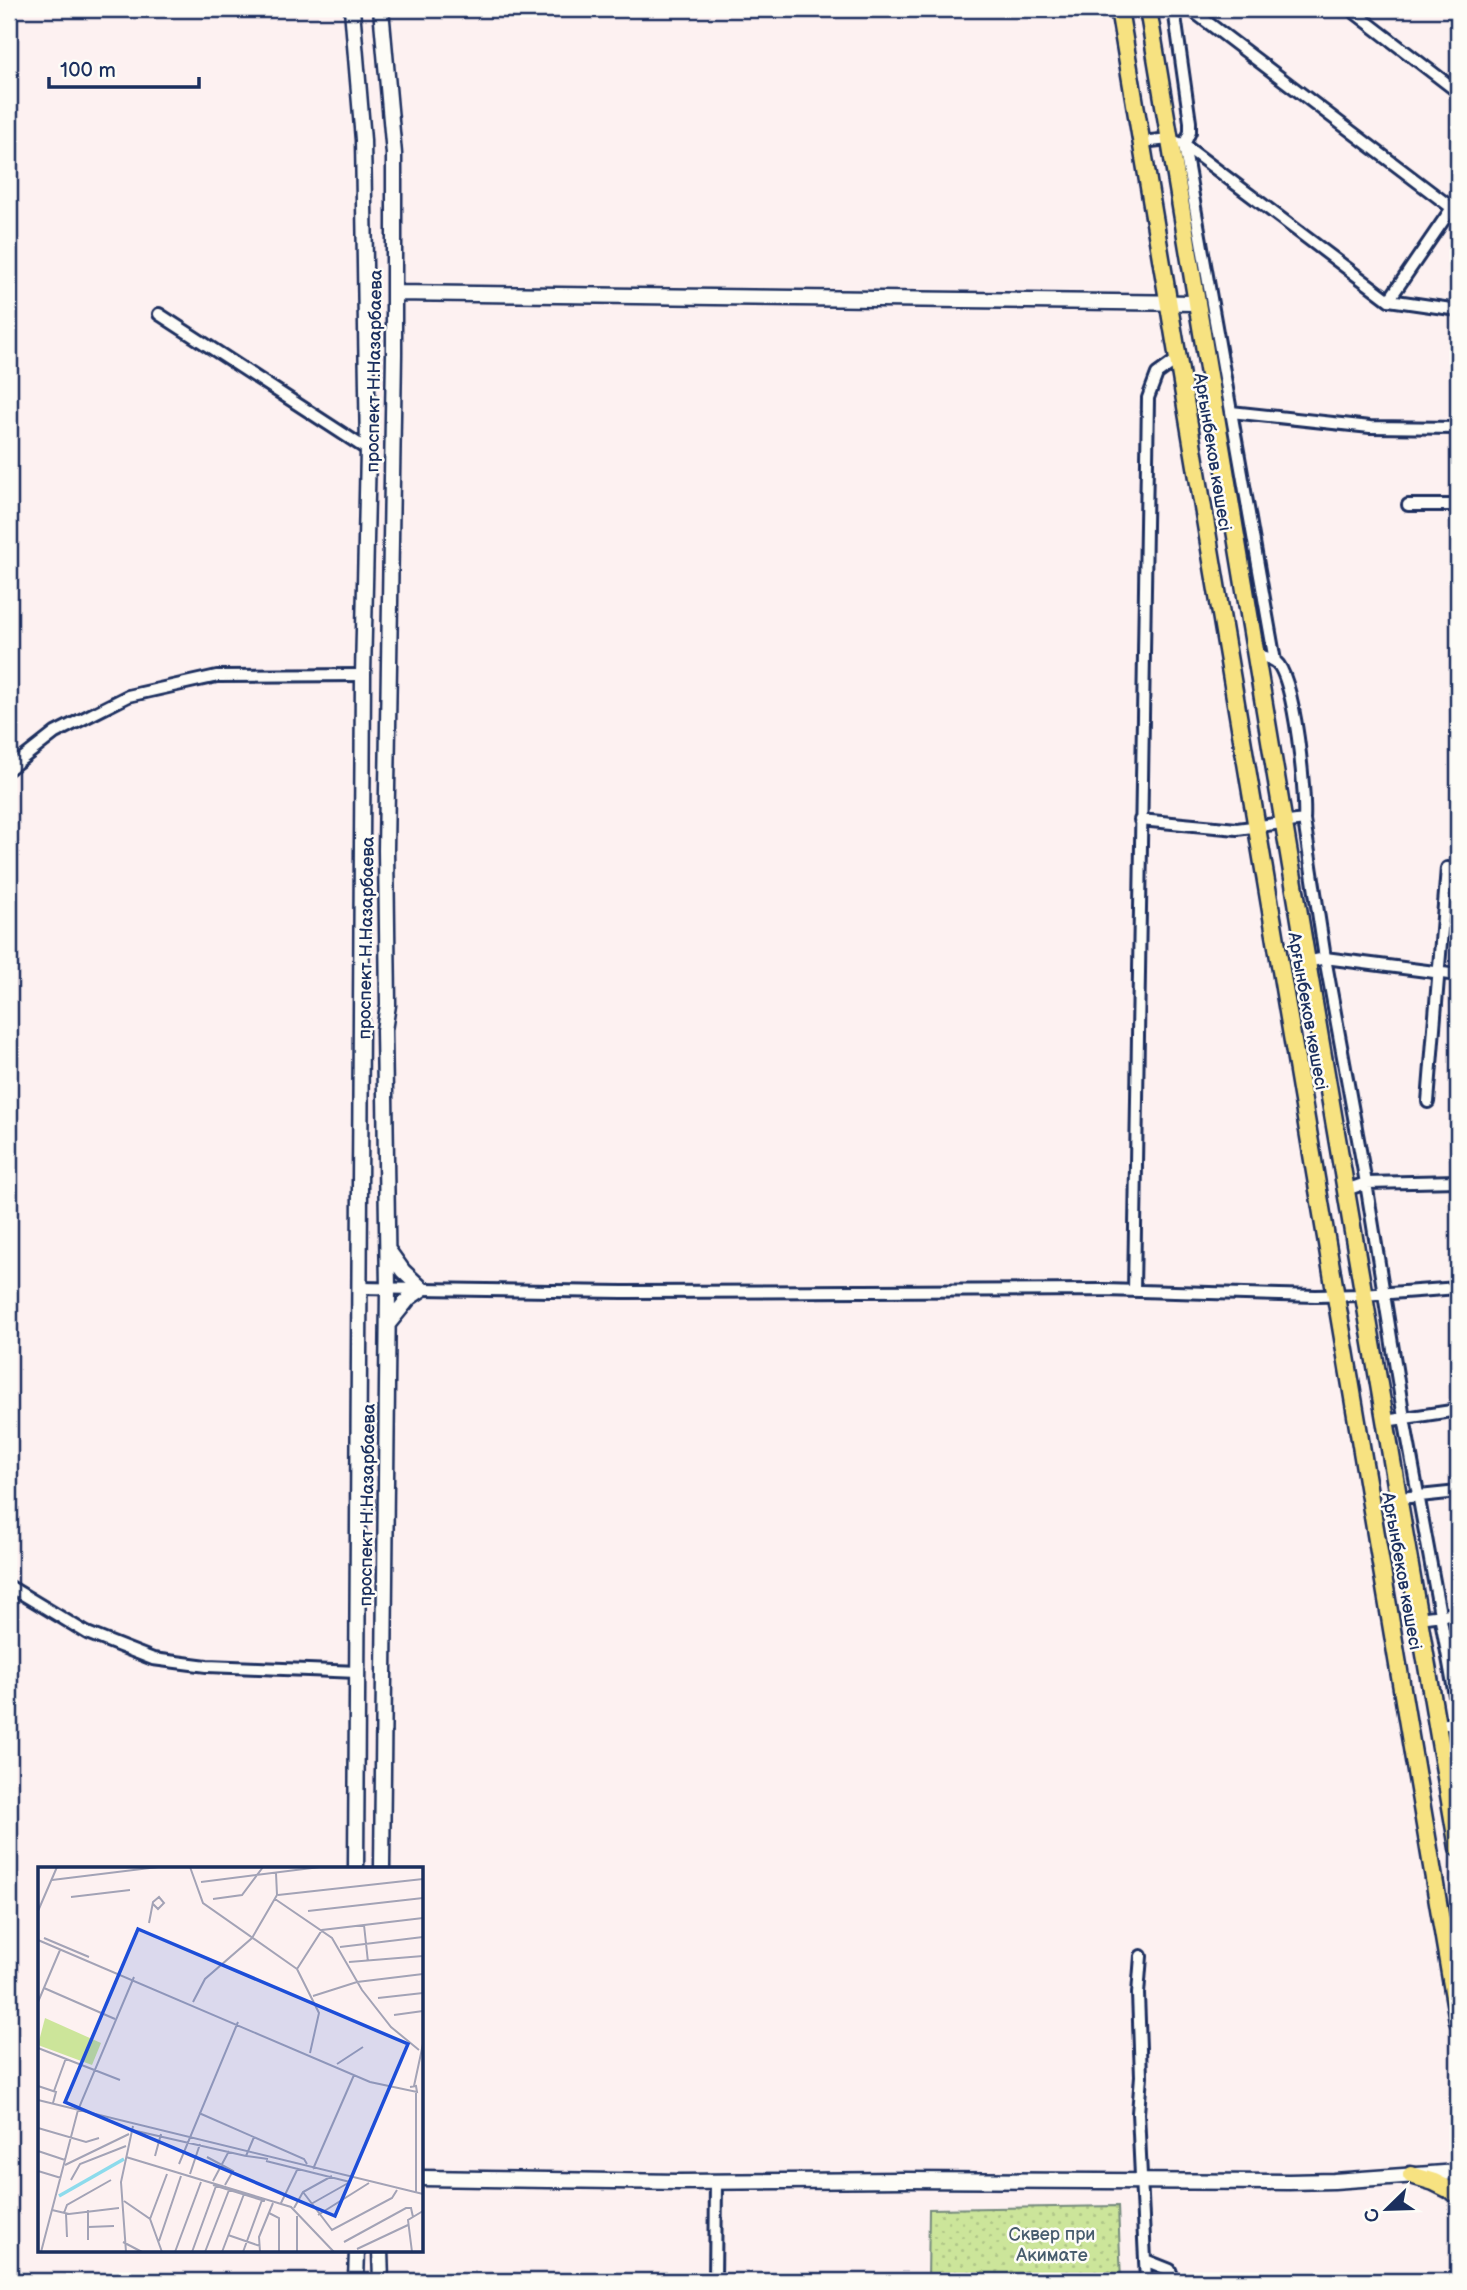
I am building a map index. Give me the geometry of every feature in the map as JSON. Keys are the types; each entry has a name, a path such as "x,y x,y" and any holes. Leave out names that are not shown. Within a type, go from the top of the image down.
{"main road":[{"name":"проспект Н.Назарбаева","path":"352,9 363,140 368,450 363,675 356,1867"},
{"name":"проспект Н.Назарбаева","path":"381,9 392,120 394,293 386,850 388,1005 384,1030 388,1324 383,1867"},
{"name":"Арғынбеков көшесі","path":"1119,9 1458,2021"},
{"name":"Арғынбеков көшесі","path":"1148,9 1176,142 1197,303 1458,1848"},
{"path":"394,293 1197,303"},
{"path":"387,1249 403,1271 422,1289 409,1297 388,1324"},
{"path":"424,2178 1334,2181 1458,2172"},
{"path":"1411,2175 1458,2193"},
{"path":"356,2281 357,2252"},
{"path":"380,2252 381,2281"}],"street":[{"path":"1142,142 1176,142 1190,132 1174,9"},
{"path":"1190,9 1455,203 1389,300"},
{"path":"1350,9 1458,92"},
{"path":"1176,142 1389,300 1458,310"},
{"path":"1176,142 1231,412 1275,661 1283,672 1289,689 1305,789 1304,820 1325,958 1366,1183 1404,1418 1458,1712"},
{"path":"159,314 368,450"},
{"path":"1134,1291 1148,398 1157,374 1178,359"},
{"path":"1231,412 1370,427 1458,428"},
{"path":"1408,505 1458,505"},
{"path":"1256,654 1275,661"},
{"path":"9,769 55,733 128,696 218,676 363,675"},
{"path":"1140,820 1237,829 1284,825 1304,820"},
{"path":"1428,1102 1447,868 1458,869"},
{"path":"1307,962 1325,958 1458,975"},
{"path":"1346,1190 1366,1183 1458,1181"},
{"path":"359,1288 623,1292 1134,1291 1336,1295 1458,1288"},
{"path":"1385,1421 1458,1410"},
{"path":"1400,1498 1458,1492"},
{"path":"9,1586 87,1633 153,1659 207,1666 358,1672"},
{"path":"1418,1618 1458,1613"},
{"path":"1436,1725 1458,1723"},
{"path":"1141,1956 1138,1994 1141,2076 1138,2113 1146,2281"},
{"path":"715,2281 716,2181"},
{"path":"1145,2260 1170,2270 1174,2281"}],"green space":[{"name":"Сквер при Акимате","path":"1118,2206 1121,2281 928,2281 929,2209"}]}
